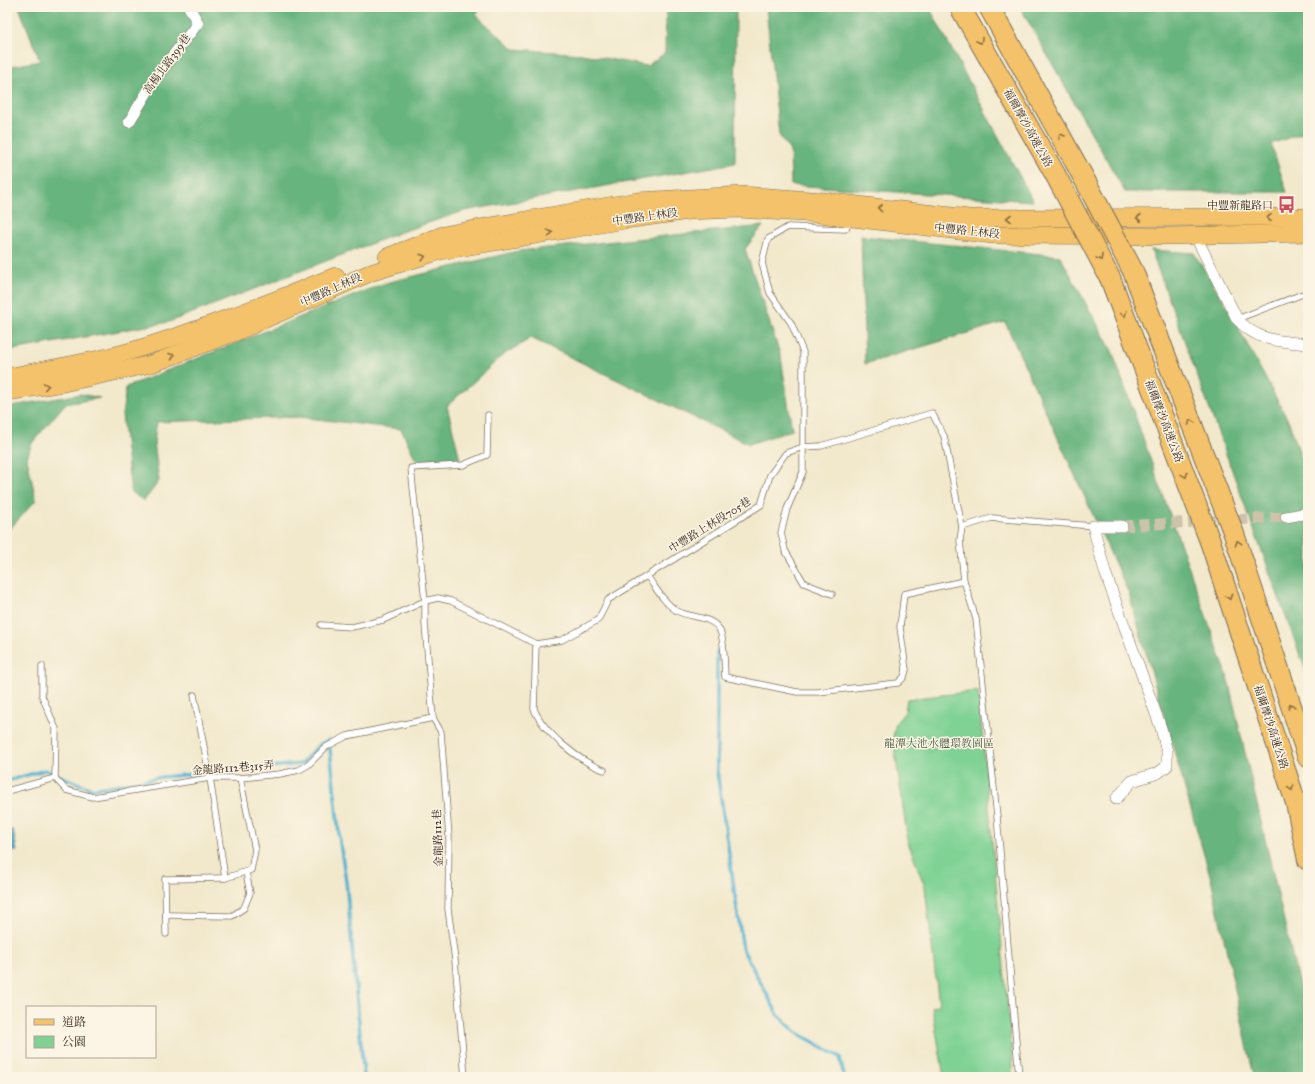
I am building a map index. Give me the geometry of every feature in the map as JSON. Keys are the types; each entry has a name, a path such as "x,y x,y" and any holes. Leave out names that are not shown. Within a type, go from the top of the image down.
{"highway":[{"name":"福爾摩沙高速公路","path":"960,7 1055,174 1110,278 1211,544 1296,803 1308,860"},
{"path":"989,7 1080,171 1133,271 1234,534 1308,757"}],"main road":[{"name":"中豐路上林段","path":"7,377 142,348 190,332 443,236 637,201 744,195 993,235 1195,235 1308,233"},
{"name":"中豐路上林段","path":"7,392 64,383 152,364 241,330 370,273 441,251 625,220 689,211 739,209 819,214 852,212 969,218 1308,217"}],"street":[{"name":"高楊北路399巷","path":"129,122 156,76 198,23 189,7"},
{"path":"1195,235 1237,319 1247,330 1257,336 1308,344"},
{"path":"1286,517 1308,513"},
{"path":"1116,799 1132,781 1158,773 1167,766 1167,752 1161,728 1105,572 1093,526 1122,526"}],"lane":[{"path":"832,594 804,583 785,550 781,533 787,509 803,472 802,352 791,323 770,293 762,263 768,239 788,227 845,229 852,212"},
{"path":"1237,319 1308,292"},
{"name":"中豐路上林段705巷","path":"536,644 562,640 598,620 608,600 761,505 770,475 786,453 803,447 821,446 932,413 944,436 962,527"},
{"name":"金龍路112巷","path":"466,1077 455,960 448,909 449,838 441,732 433,718 425,624 425,601 411,468 463,465 487,455 488,415"},
{"path":"1019,1077 997,816 976,619 964,581 960,540 962,527 992,518 1093,526"},
{"path":"647,576 669,606 678,612 716,625 722,638 725,677 797,692 818,692 898,683 904,677 906,670 900,627 904,594 964,581"},
{"path":"321,625 352,627 384,620 425,601 438,598 451,602 536,644 534,709 537,717 569,749 594,766 604,770"},
{"path":"7,791 55,778 56,729 42,696 42,666"},
{"path":"194,695 210,778 225,878"},
{"name":"金龍路112巷315弄","path":"55,778 66,790 93,797 210,778 240,778 280,774 299,770 308,765 326,746 347,736 433,718"},
{"path":"166,934 166,879 225,878 251,870 256,850 240,778"},
{"path":"166,915 232,916 244,908 250,893 246,872"}],"green space":[{"path":"19,7 482,7 476,15 514,49 582,54 647,66 665,53 666,7 736,7 735,163 464,211 401,232 169,322 7,351 7,67 40,61"},
{"path":"766,7 929,7 1033,201 791,185 790,151 779,135"},
{"path":"1020,7 1308,7 1308,131 1271,144 1287,192 1125,192"},
{"path":"763,226 745,249 781,357 792,430 749,444 531,338 503,355 447,406 460,459 419,466 401,429 299,417 157,422 154,441 159,481 144,501 131,492 122,415 126,387 385,283 518,251"},
{"path":"861,236 1060,256 1112,351 1227,675 1308,1024 1308,1077 1254,1077 1211,879 1129,594 1005,322 865,364"},
{"path":"1151,250 1194,253 1226,305 1289,422 1308,477 1308,677"},
{"path":"81,394 100,398 65,404 32,443 27,458 36,500 7,532 7,407"},
{"name":"龍潭大池水體環教園區","path":"978,691 1013,1065 1012,1077 944,1077 932,1007 939,1005 925,887 908,842 893,737 896,723 905,712 907,699"}],"water":[{"path":"7,830 13,830 17,851 7,852"}],"waterway":[{"path":"717,651 717,771 743,950 778,1015 796,1032 840,1057 844,1077"},
{"path":"7,781 45,770 92,789 162,777 301,764 319,745 329,740 340,843 346,881 364,1077"}],"tunnel":[{"path":"1122,526 1286,517"}],"place":[{"name":"中豐新龍路口","path":"1286,205"}]}
